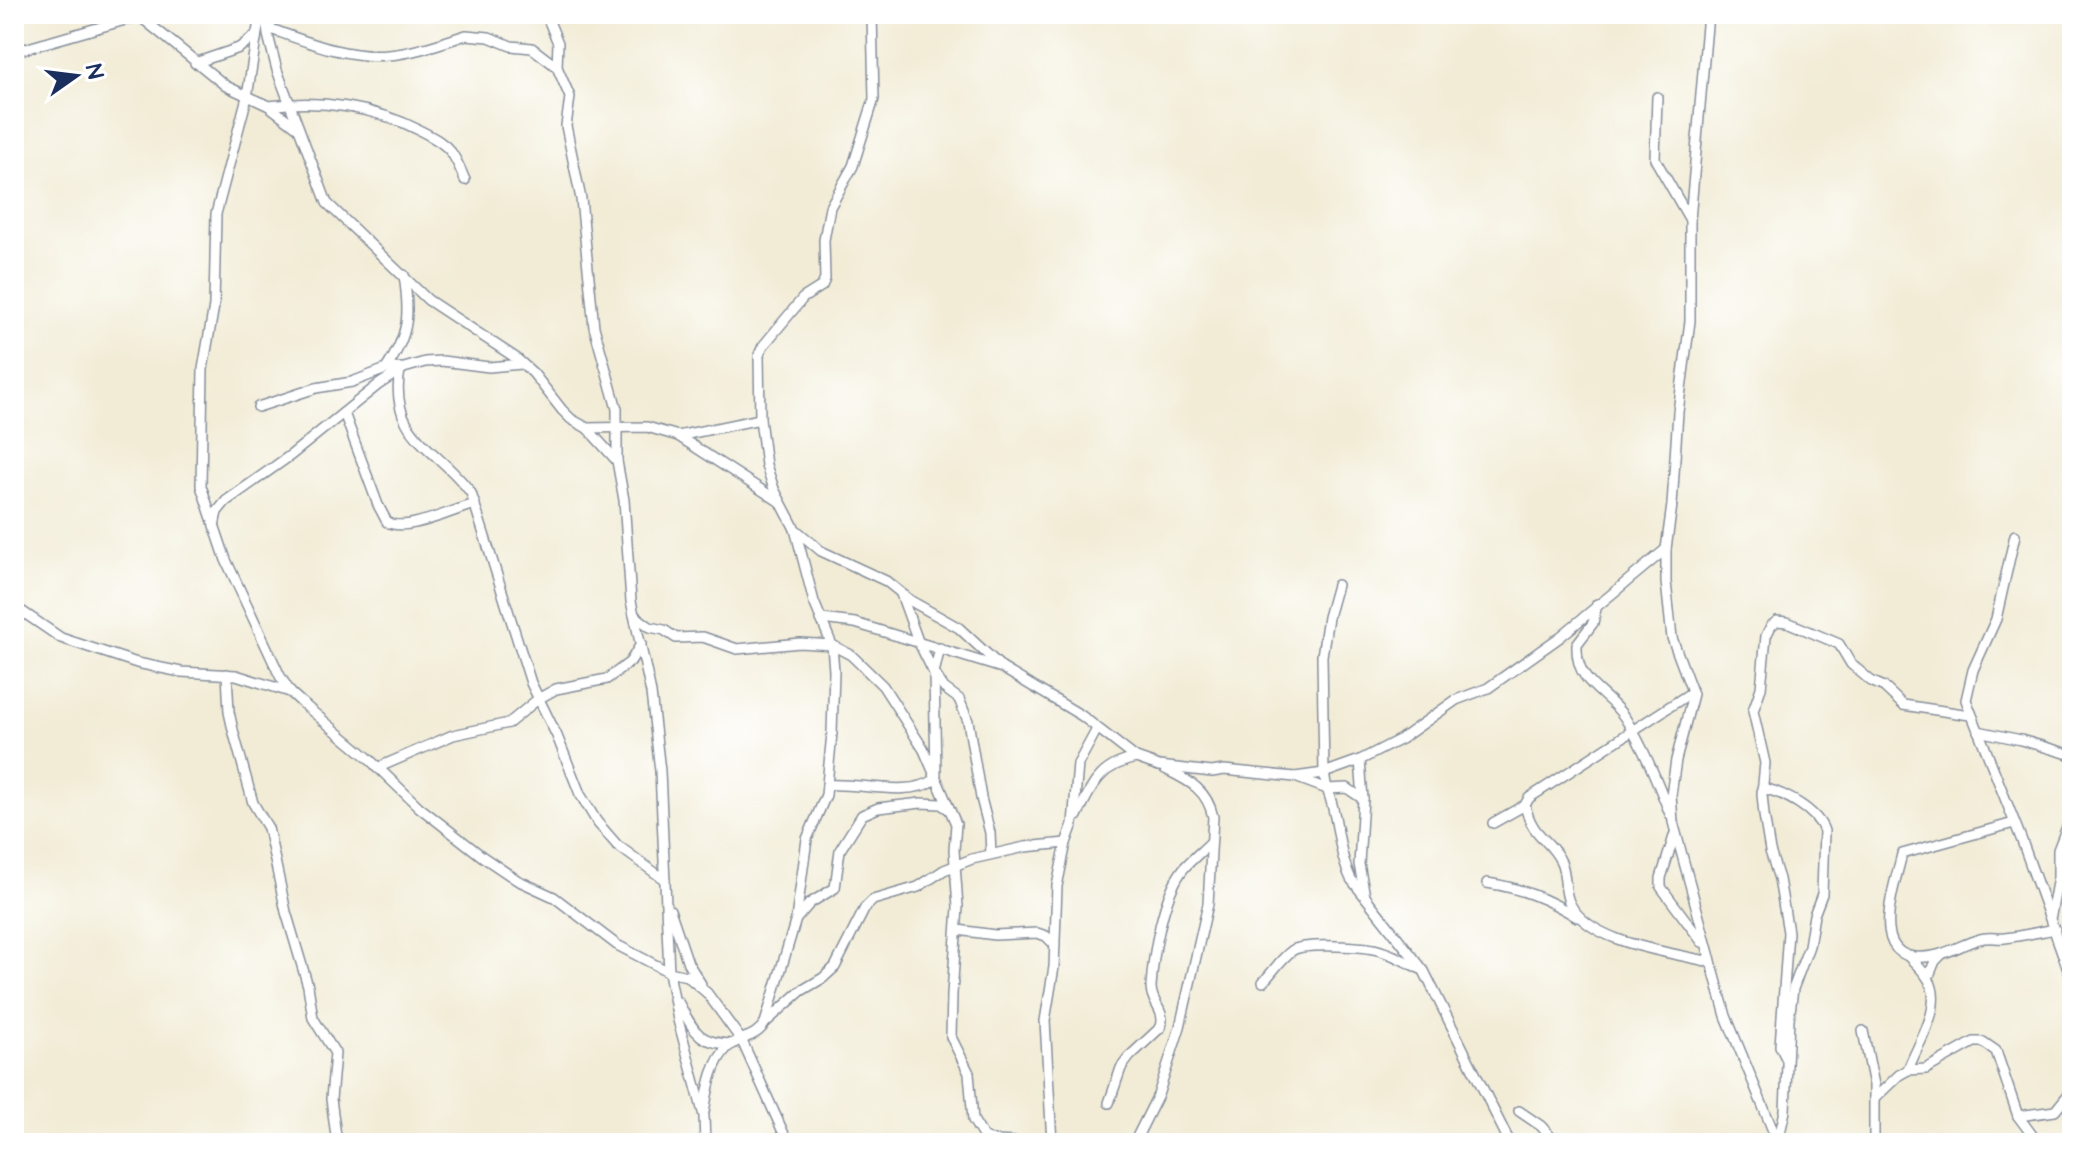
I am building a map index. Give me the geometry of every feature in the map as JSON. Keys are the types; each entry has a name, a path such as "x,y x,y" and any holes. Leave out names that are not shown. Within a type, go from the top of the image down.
{"street":[{"path":"263,14 277,70 321,194 327,203 428,300 516,358 533,373 571,419 587,428 617,461"},
{"path":"263,14 256,35 247,97 216,214 214,306 203,369 201,486 214,529 280,676 290,692 419,807 501,870 554,897 617,945 669,972 687,976 705,991"},
{"path":"546,14 558,40 557,67 570,97 566,126 581,199 590,305 617,409 617,461 624,500 627,557 657,743 669,972 704,1116"},
{"path":"765,1023 796,919 804,853 822,808 827,785 834,705 832,645 814,602 795,529 779,502 766,465 758,369 763,346 803,298 822,286 825,279 824,240 830,207 853,166 874,99 872,14"},
{"path":"1707,948 1661,887 1661,878 1674,827 1671,795 1676,760 1693,702 1672,638 1666,549 1678,412 1690,321 1690,220 1708,14"},
{"path":"16,53 138,15 226,86 269,106 300,130"},
{"path":"268,28 312,44 358,55 388,55 466,35 479,36 511,46 532,48 557,67"},
{"path":"195,63 239,48 256,35"},
{"path":"1657,97 1655,159 1690,220"},
{"path":"269,106 289,103 358,108 401,121 441,142 452,153 465,180"},
{"path":"386,369 406,333 408,305 404,275"},
{"path":"258,407 316,388 357,381 386,369 402,369 425,362 489,367 522,364"},
{"path":"214,529 217,512 226,501 402,369"},
{"path":"402,369 397,390 402,414 421,442 460,476 471,493 516,639 577,788 597,822 617,845 665,880"},
{"path":"344,413 387,522 398,526 460,511 475,504"},
{"path":"678,436 760,419"},
{"path":"587,428 647,427 678,436 779,502"},
{"path":"795,529 821,551 875,575 959,628 1002,668 1082,716 1136,758 1192,782 1206,797 1213,817 1208,904 1180,1027 1158,1095 1134,1143"},
{"path":"2015,535 1992,633 1973,670 1966,700 2072,980"},
{"path":"1159,766 1295,777 1324,773 1360,760 1401,739 1456,700 1499,681 1560,637 1666,549"},
{"path":"1337,585 1322,656 1324,773 1344,865 1366,901 1424,971 1510,1143"},
{"path":"901,594 918,641 934,673 944,688 959,699 968,721 990,833 991,854"},
{"path":"1597,604 1593,623 1577,644 1580,669 1600,694 1621,713 1657,778 1674,827 1726,1016 1781,1141"},
{"path":"14,606 61,638 137,663 181,672 227,674 290,692"},
{"path":"634,615 650,627 664,630 676,638 703,637 737,649 800,643 832,645 851,655 883,686 924,750 957,830 954,845 958,930 951,1037 969,1073 973,1120 983,1136 993,1141 1041,1143"},
{"path":"821,619 855,623 1002,668"},
{"path":"1786,1058 1780,1046 1788,932 1779,879 1770,851 1762,788 1765,763 1753,708 1761,688 1766,636 1771,626 1777,621 1787,622 1839,644 1851,664 1903,705 1970,715"},
{"path":"377,768 453,735 509,723 538,699 556,689 607,679 630,662 641,644"},
{"path":"827,785 845,783 916,788 930,783 936,774 934,673 940,648"},
{"path":"227,674 233,730 253,803 268,828 288,922 308,986 313,1018 335,1053 331,1099 337,1143"},
{"path":"1493,823 1525,805 1529,798 1692,692"},
{"path":"1073,824 1078,764 1097,729"},
{"path":"1978,731 2072,755"},
{"path":"1052,1143 1045,1021 1055,945 1057,886 1066,843 1073,824 1104,770 1136,758"},
{"path":"1360,760 1363,799 1359,864 1366,901"},
{"path":"1295,777 1327,789 1347,788 1363,799"},
{"path":"1762,788 1788,798 1811,813 1824,828 1822,894 1814,915 1809,946 1793,989 1781,1141"},
{"path":"796,919 810,903 835,888 840,850 862,815 888,806 933,803 941,804 952,812"},
{"path":"1525,805 1536,833 1561,862 1570,905 1582,920"},
{"path":"2050,918 2058,877 2058,850 2072,814"},
{"path":"1908,1070 1928,1028 1933,999 1928,978 1891,942 1887,931 1890,900 1902,854 2014,823"},
{"path":"1109,1103 1121,1068 1133,1051 1153,1038 1161,1027 1162,1014 1151,997 1151,987 1163,920 1169,898 1183,869 1211,842"},
{"path":"705,1143 704,1116 710,1079 727,1048 755,1035 801,991 835,967 868,903 927,883 955,865 991,854 1042,844 1066,843"},
{"path":"1487,883 1514,887 1554,902 1607,937 1711,962"},
{"path":"666,900 688,963 737,1043 788,1143"},
{"path":"1908,956 1942,954 1982,938 2055,929"},
{"path":"958,930 995,935 1037,933 1046,936 1055,945"},
{"path":"1263,982 1283,959 1304,947 1379,950 1424,971"},
{"path":"1928,978 1935,961 1942,954"},
{"path":"673,994 701,1038 709,1043 737,1043"},
{"path":"1863,1031 1872,1076 1874,1143"},
{"path":"1874,1099 1908,1070 1926,1069 1974,1042 1983,1042 1996,1051 2018,1116 2038,1143"},
{"path":"2018,1116 2055,1111 2072,1090"},
{"path":"1519,1111 1541,1126 1556,1143"}]}
